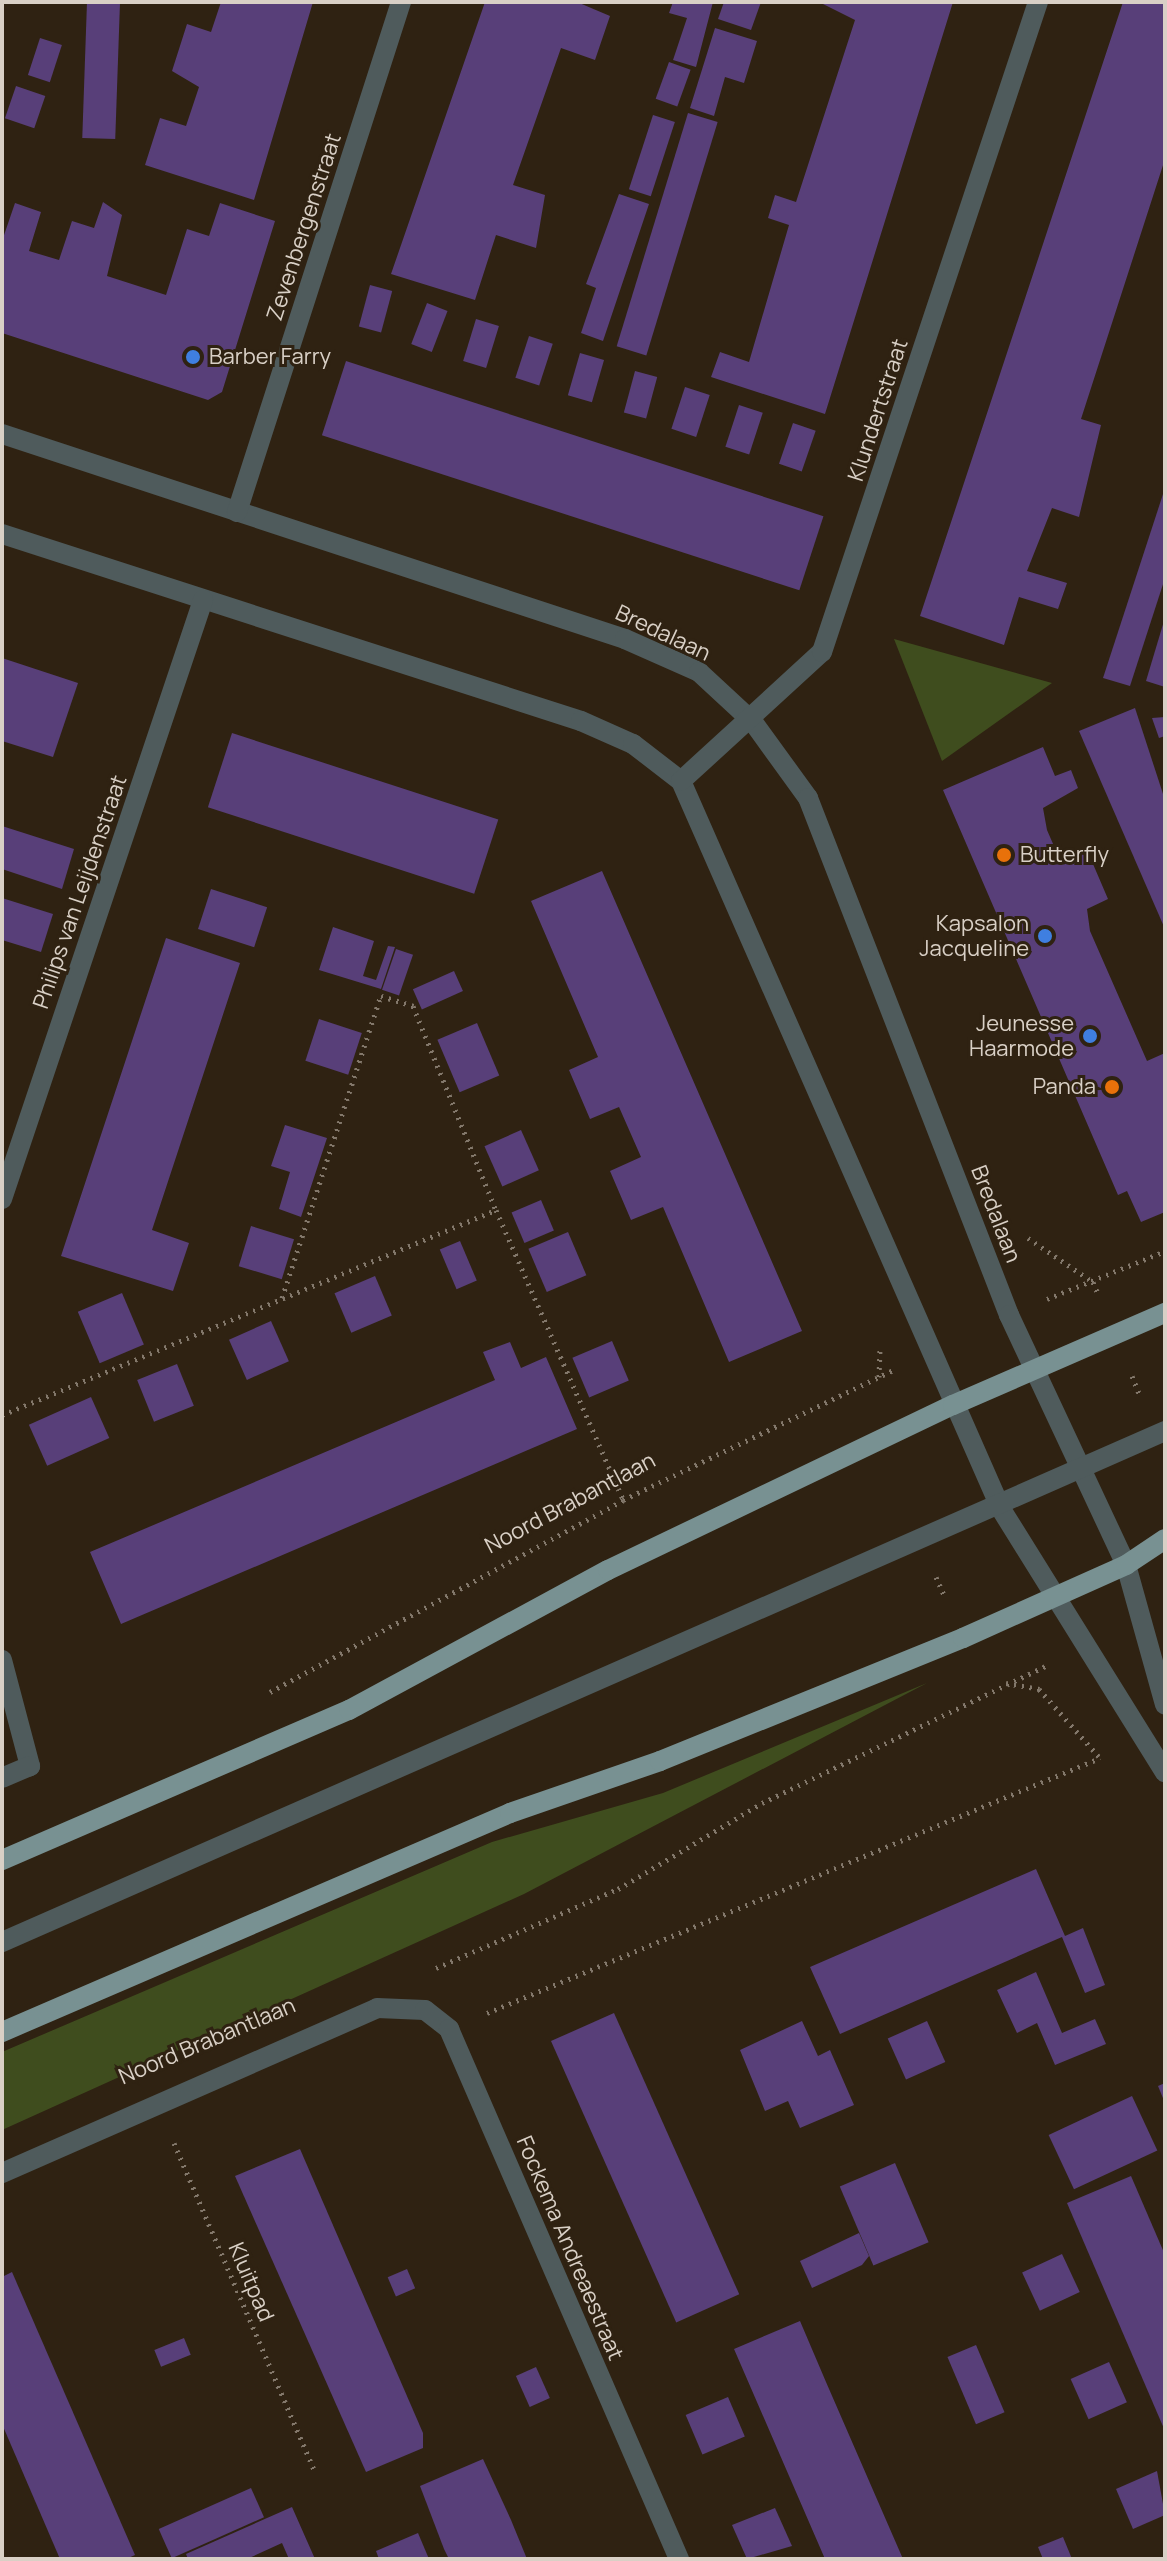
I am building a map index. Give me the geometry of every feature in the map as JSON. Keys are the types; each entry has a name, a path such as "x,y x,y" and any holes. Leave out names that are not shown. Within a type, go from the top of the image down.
{"main road":[{"path":"2,1860 349,1710 608,1570 953,1405 1165,1313"},
{"path":"2,2032 510,1813 660,1761 1055,1596 1126,1565 1165,1539"}],"street":[{"name":"Zevenbergenstraat","path":"237,512 401,2"},
{"name":"Klundertstraat","path":"681,781 753,722 822,652 1038,2"},
{"name":"Bredalaan","path":"2,434 625,639 699,672 753,722 808,798 1009,1315 1033,1372 1085,1471 1126,1565 1165,1705"},
{"path":"2,534 581,721 633,744 681,781 1001,1509 1086,1651 1165,1772"},
{"name":"Philips van Leijdenstraat","path":"2,1199 203,600"},
{"path":"2,1942 1001,1509 1165,1431"},
{"path":"2,1660 30,1766 2,1778"},
{"name":"Noord Brabantlaan","path":"2,2173 377,2008 425,2010 449,2029"},
{"name":"Fockema Andreaestraat","path":"449,2029 679,2559"}],"path":[{"path":"282,1298 381,996 413,1006 496,1210 623,1500"},
{"path":"2,1415 496,1210"},
{"path":"1009,1315 1165,1251"},
{"name":"Noord Brabantlaan","path":"258,1698 623,1500 931,1351"},
{"path":"420,1975 618,1889 762,1803 1005,1683 1086,1651"},
{"path":"1005,1683 1039,1689 1100,1758 1113,1763"},
{"path":"449,2029 1100,1758"},
{"name":"Kluitpad","path":"158,2105 315,2472"}],"green space":[{"path":"894,639 1052,683 942,761"},
{"path":"927,1683 524,1894 2,2130 2,2052 492,1842 663,1793"}],"building":[{"path":"87,2 120,3 115,139 82,138"},
{"path":"221,2 313,2 254,200 145,165 160,118 186,126 199,87 172,71 187,24 211,32"},
{"path":"485,2 577,2 610,16 595,60 561,48 513,185 545,195 536,248 496,235 475,300 391,274"},
{"path":"673,2 713,2 696,67 673,60 687,18 669,13"},
{"path":"724,2 761,2 751,30 718,19"},
{"path":"819,2 953,2 825,414 711,377 720,352 749,362 789,225 768,218 775,195 796,202 855,20"},
{"path":"1123,2 1165,2 1165,159 1081,419 1101,425 1079,517 1052,508 1027,571 1067,583 1058,609 1019,597 1004,645 920,616"},
{"path":"715,28 757,41 744,83 725,77 714,116 690,108"},
{"path":"40,38 62,45 50,82 28,75"},
{"path":"669,62 691,70 677,107 656,99"},
{"path":"16,86 45,96 34,128 5,118"},
{"path":"688,113 718,122 646,355 617,346"},
{"path":"653,115 675,122 651,196 629,189"},
{"path":"619,194 649,204 603,341 581,333 596,288 586,284"},
{"path":"103,202 122,215 107,276 166,295 187,229 209,236 220,203 275,221 222,392 208,400 2,333 2,241 15,203 41,212 29,251 59,260 72,221 94,228"},
{"path":"370,285 392,291 381,332 359,327"},
{"path":"427,303 448,311 432,352 411,344"},
{"path":"476,319 499,326 486,368 463,361"},
{"path":"529,336 553,344 539,386 515,378"},
{"path":"580,353 604,360 592,402 568,395"},
{"path":"346,361 823,516 799,590 322,435"},
{"path":"635,371 657,377 646,418 624,413"},
{"path":"685,387 710,395 696,437 671,429"},
{"path":"739,405 763,413 749,455 725,447"},
{"path":"793,423 816,431 802,471 779,464"},
{"path":"1165,488 1165,578 1130,686 1103,678"},
{"path":"1165,622 1165,687 1146,681"},
{"path":"2,658 78,683 53,757 2,741"},
{"path":"1135,708 1165,800 1165,929 1079,731"},
{"path":"1165,717 1165,736 1159,738 1152,718"},
{"path":"232,733 498,820 474,894 208,807"},
{"path":"1043,747 1055,776 1071,770 1078,788 1043,808 1047,830 1060,860 1087,850 1108,899 1087,909 1090,931 1147,1061 1165,1053 1165,1212 1141,1222 1127,1191 1118,1195 943,790"},
{"path":"2,826 74,849 62,889 2,869"},
{"path":"602,871 802,1331 729,1362 663,1207 631,1220 610,1171 641,1157 619,1107 590,1119 569,1070 598,1057 531,901"},
{"path":"211,889 267,907 254,947 198,929"},
{"path":"2,898 53,914 41,952 2,940"},
{"path":"333,927 374,941 363,976 376,980 388,946 395,947 381,989 319,970"},
{"path":"166,938 240,963 152,1230 189,1243 173,1291 61,1256"},
{"path":"396,949 413,955 399,996 382,990"},
{"path":"454,971 463,991 422,1009 413,989"},
{"path":"319,1019 362,1033 348,1075 305,1061"},
{"path":"477,1023 499,1075 460,1092 437,1040"},
{"path":"285,1125 327,1138 301,1217 279,1209 290,1172 271,1166"},
{"path":"521,1130 539,1170 502,1186 484,1146"},
{"path":"541,1200 554,1230 524,1243 512,1213"},
{"path":"251,1226 294,1239 282,1279 239,1266"},
{"path":"568,1232 586,1275 547,1292 528,1249"},
{"path":"460,1241 477,1281 457,1289 440,1250"},
{"path":"375,1276 392,1316 351,1333 334,1293"},
{"path":"122,1293 144,1345 100,1363 78,1312"},
{"path":"271,1321 289,1361 247,1380 229,1340"},
{"path":"612,1341 629,1381 589,1397 572,1358"},
{"path":"510,1342 521,1368 546,1357 577,1429 121,1624 90,1552 495,1380 483,1352"},
{"path":"177,1364 194,1406 154,1422 137,1380"},
{"path":"91,1397 109,1438 47,1466 29,1425"},
{"path":"1036,1869 1065,1936 1083,1928 1105,1985 1085,1993 1062,1937 840,2034 810,1967"},
{"path":"1036,1972 1062,2033 1095,2019 1106,2044 1055,2065 1037,2023 1017,2033 997,1990"},
{"path":"614,2013 739,2294 676,2322 551,2041"},
{"path":"802,2021 818,2056 830,2050 854,2105 800,2128 788,2101 765,2111 740,2050"},
{"path":"927,2021 945,2062 906,2080 888,2038"},
{"path":"1165,2083 1165,2103 1158,2086"},
{"path":"1132,2096 1157,2150 1074,2189 1049,2135"},
{"path":"300,2149 423,2433 423,2448 366,2472 235,2176"},
{"path":"895,2163 929,2242 873,2266 840,2186"},
{"path":"1131,2176 1165,2255 1165,2431 1067,2203"},
{"path":"859,2233 869,2256 862,2265 812,2288 800,2261"},
{"path":"1062,2254 1080,2292 1040,2311 1022,2273"},
{"path":"407,2269 415,2288 396,2297 388,2277"},
{"path":"12,2272 135,2555 126,2559 60,2559 2,2424 2,2277"},
{"path":"800,2321 903,2559 825,2559 734,2349"},
{"path":"184,2338 191,2355 161,2367 154,2350"},
{"path":"976,2345 1005,2412 976,2424 947,2357"},
{"path":"1109,2362 1127,2402 1089,2419 1071,2379"},
{"path":"536,2367 550,2398 530,2407 516,2376"},
{"path":"728,2397 745,2437 702,2455 686,2415"},
{"path":"483,2459 527,2559 449,2559 444,2549 420,2486"},
{"path":"1157,2471 1165,2515 1133,2529 1116,2489"},
{"path":"251,2488 264,2517 172,2558 159,2529"},
{"path":"292,2507 315,2559 289,2559 282,2543 247,2559 188,2559 186,2554"},
{"path":"775,2508 792,2546 747,2559 732,2525"},
{"path":"418,2533 429,2559 379,2559 376,2551"},
{"path":"1063,2537 1072,2559 1043,2559 1038,2547"}],"place":[{"name":"Barber Farry","path":"193,357"},
{"name":"Butterfly","path":"1004,855"},
{"name":"Kapsalon Jacqueline","path":"1045,936"},
{"name":"Jeunesse Haarmode","path":"1090,1036"},
{"name":"Panda","path":"1112,1087"}]}
